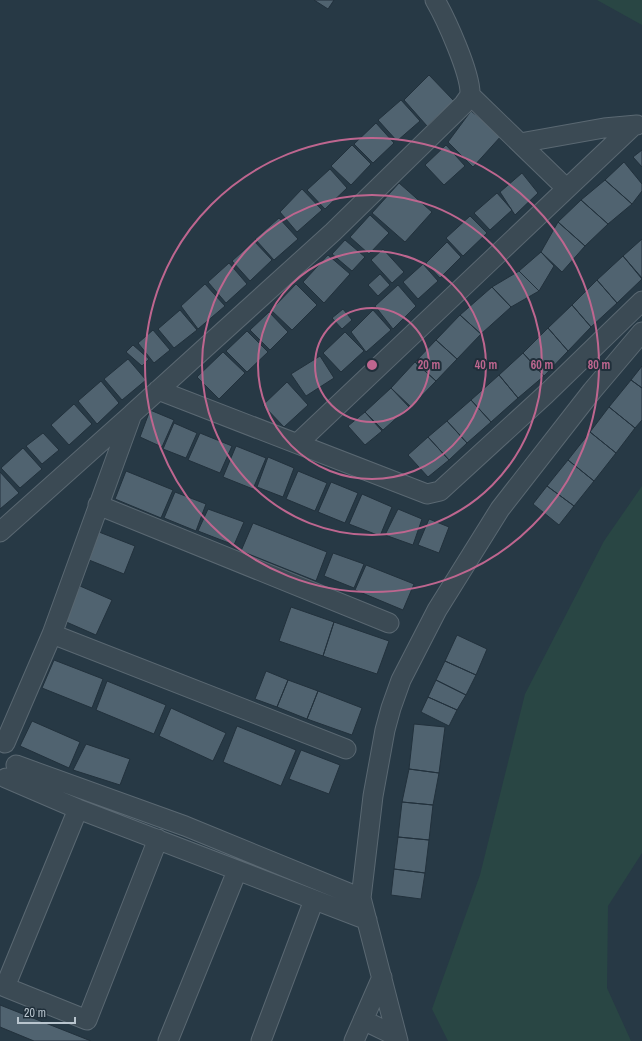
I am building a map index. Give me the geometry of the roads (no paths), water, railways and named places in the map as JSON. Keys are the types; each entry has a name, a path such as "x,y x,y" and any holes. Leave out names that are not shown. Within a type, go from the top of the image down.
{"street":[{"path":"435,0 456,46 468,82 470,95 566,188"},
{"path":"0,532 333,232 464,104 470,95"},
{"path":"520,143 604,128 637,125"},
{"path":"298,443 566,188 637,125"},
{"path":"158,390 427,494 440,491 546,394 642,301"},
{"path":"397,1038 361,898 373,796 380,752 391,708 401,680 437,610 500,509 592,392 642,332"},
{"path":"7,774 14,752 2,743 52,634 132,414"},
{"path":"98,505 389,623"},
{"path":"52,634 346,749"},
{"path":"7,774 185,826 361,898"},
{"path":"7,774 78,809 367,920"},
{"path":"78,809 5,987 87,1020 158,839"},
{"path":"168,1041 237,871"},
{"path":"261,1041 314,900"},
{"path":"354,1041 382,977"},
{"path":"363,1020 397,1038"}]}
